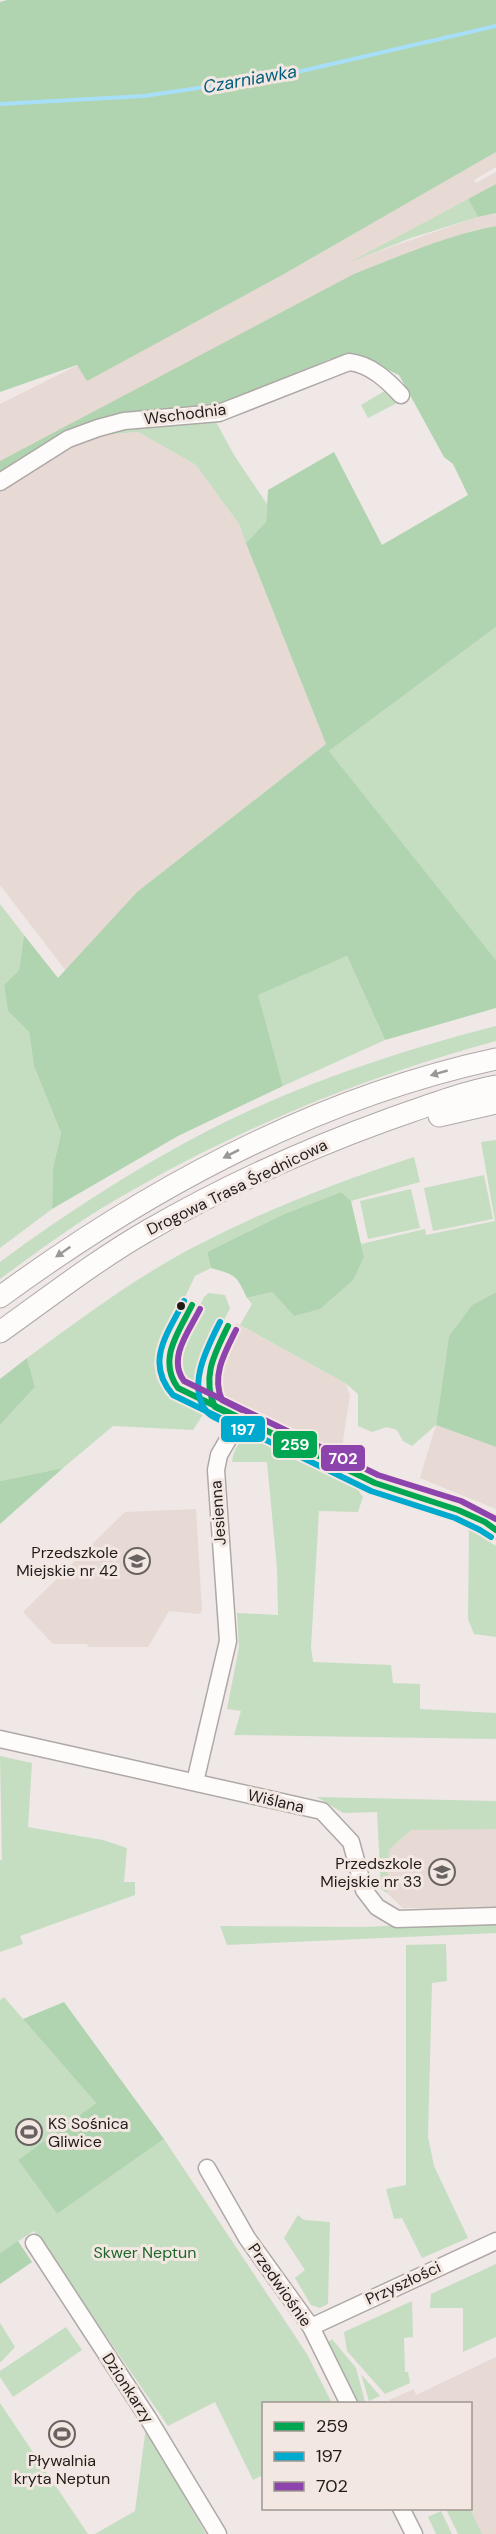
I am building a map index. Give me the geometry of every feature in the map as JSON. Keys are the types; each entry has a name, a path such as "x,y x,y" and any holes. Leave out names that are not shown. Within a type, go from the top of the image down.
{"main road":[{"name":"Drogowa Trasa Średnicowa","path":"0,1297 89,1234 137,1204 284,1129 325,1110 401,1084 496,1059"},
{"name":"Drogowa Trasa Średnicowa","path":"0,1332 104,1258 146,1232 265,1169 341,1136 496,1086"},
{"path":"341,1136 496,1103"}],"street":[{"name":"Wschodnia","path":"0,482 68,439 98,428 124,421 219,413 349,362 366,367 389,381 401,394"},
{"name":"Jesienna","path":"195,1782 228,1635 216,1470 219,1455 240,1419 375,1484 458,1510 485,1522 496,1530"},
{"name":"Wiślana","path":"0,1739 322,1811 351,1842 363,1890 377,1907 397,1919 496,1916"},
{"name":"Przedwiośnie","path":"207,2168 247,2238 311,2327 348,2402"},
{"name":"Przyszłości","path":"311,2327 496,2241"},
{"name":"Dzionkarzy","path":"34,2243 148,2418 218,2534"},
{"path":"402,2510 414,2534"}],"shaded area":[{"path":"496,152 496,167 474,180 476,183 496,172 496,184 356,259 478,217 496,213 496,226 475,230 412,251 0,461 0,404 78,365 87,380 284,274"},
{"path":"138,432 196,465 239,524 326,744 137,892 66,971 0,885 0,488 87,436"},
{"path":"236,1323 345,1383 350,1395 341,1453 219,1392 216,1365"},
{"path":"436,1425 496,1447 496,1509 420,1478"},
{"name":"Przedszkole Miejskie nr 42","path":"196,1509 202,1611 199,1614 169,1611 148,1647 88,1647 87,1644 53,1644 23,1612 125,1512"},
{"name":"Przedszkole Miejskie nr 33","path":"496,1829 496,1908 447,1910 443,1908 403,1908 387,1893 389,1850 411,1830"},
{"path":"496,2357 496,2534 482,2534 470,2510 472,2402 390,2402 389,2400 414,2389 416,2395"}],"green space":[{"path":"7,0 496,0 496,152 284,274 87,381 77,365 0,392 0,2"},
{"path":"496,184 496,213 478,217 468,199"},
{"path":"468,199 478,217 411,238 350,262"},
{"path":"496,226 496,627 329,751 496,960 496,1008 385,1040 347,956 258,995 283,1086 178,1136 52,1209 53,1168 61,1133 34,1066 29,1032 8,1011 4,985 19,970 24,935 58,978 137,892 326,744 246,543 266,522 268,490 334,452 382,545 468,495 453,464 444,457 399,375 365,359 330,359 250,396 209,409 67,433 0,472 0,461 354,274 442,240"},
{"path":"388,389 399,402 368,418 361,405"},
{"path":"215,420 234,455 267,504 266,522 246,543 239,524 196,465 138,432 87,436 129,424"},
{"path":"496,627 496,960 329,751"},
{"path":"0,904 24,935 19,970 4,985 8,1011 29,1032 34,1066 61,1133 53,1168 52,1209 0,1248"},
{"path":"347,956 385,1040 283,1086 257,995"},
{"path":"496,1026 496,1041 347,1089 251,1129 204,1152 98,1211 0,1279 0,1262 25,1244 128,1176 209,1130 314,1083 422,1046"},
{"path":"496,1140 496,1292 472,1305 449,1336 436,1425 412,1446 403,1441 397,1430 387,1427 372,1432 358,1426 358,1394 345,1383 240,1325 252,1304 247,1298 272,1292 294,1316 364,1257 361,1244 425,1229 426,1235 495,1221 481,1142"},
{"path":"414,1157 420,1182 351,1201 341,1192 284,1214 207,1252 211,1268 195,1276 154,1362 157,1379 172,1392 206,1410 193,1430 113,1426 63,1468 0,1481 0,1425 35,1387 27,1358 132,1284 198,1245 304,1196"},
{"path":"484,1175 493,1219 433,1231 424,1188"},
{"path":"411,1189 420,1228 368,1239 360,1201"},
{"path":"341,1192 351,1201 364,1257 353,1280 320,1309 294,1316 272,1292 247,1298 234,1277 211,1268 207,1252 284,1214"},
{"path":"496,1292 496,1447 436,1425 449,1336 472,1305"},
{"path":"209,1293 225,1295 230,1308 201,1368 203,1398 180,1379 173,1362 204,1297"},
{"path":"27,1358 35,1387 0,1425 0,1379"},
{"path":"250,1436 356,1487 363,1497 358,1512 319,1511 311,1647 313,1662 391,1665 393,1683 420,1684 420,1709 496,1713 496,1739 234,1735 241,1711 227,1709 239,1647 237,1613 278,1615 277,1569 267,1462 232,1462 237,1446"},
{"path":"63,1468 0,1524 0,1481"},
{"path":"469,1529 496,1546 496,1637 474,1634 468,1619"},
{"path":"0,1756 32,1763 28,1827 103,1840 127,1848 124,1882 135,1882 135,1895 20,1936 23,1944 0,1952 0,1860 2,1860"},
{"path":"317,1797 496,1801 496,1829 411,1830 389,1850 387,1893 381,1889 377,1812 343,1813"},
{"path":"496,1921 496,1933 227,1945 220,1926 364,1927"},
{"path":"446,1944 447,1981 432,1983 428,2137 434,2166 468,2238 422,2258 402,2218 394,2219 386,2189 406,2185 406,1945"},
{"name":"Skwer Neptun","path":"4,1997 96,2103 18,2160 57,2214 164,2139 307,2354 331,2402 262,2402 262,2476 253,2480 215,2402 168,2426 34,2231 0,2253 0,2000"},
{"path":"64,2002 164,2139 57,2214 18,2160 96,2103 23,2019"},
{"path":"298,2215 304,2220 330,2222 328,2304 320,2308 311,2305 295,2278 305,2270 284,2238"},
{"path":"18,2241 32,2262 0,2284 0,2253"},
{"path":"496,2264 496,2337 463,2352 463,2308 430,2308 431,2294"},
{"path":"412,2301 413,2337 404,2338 405,2372 408,2372 410,2383 385,2394 347,2351 344,2332"},
{"path":"0,2323 15,2347 0,2363"},
{"path":"66,2327 82,2350 13,2397 0,2377 0,2371"},
{"path":"332,2339 356,2368 365,2402 360,2402 354,2398 325,2345"},
{"path":"361,2374 380,2396 369,2401"},
{"path":"0,2403 88,2534 0,2534"},
{"path":"146,2427 206,2534 95,2534 135,2511"},
{"path":"446,2510 470,2510 482,2534 458,2534"},
{"path":"441,2511 452,2534 436,2534 428,2517"}],"waterway":[{"name":"Czarniawka","path":"0,104 144,96 280,76 496,26"}],"transit line":[{"name":"197","path":"184,1301 166,1336 160,1359 160,1371 164,1383 173,1395 371,1491 455,1518 491,1537"},
{"name":"259","path":"192,1305 176,1335 170,1356 172,1377 178,1388 375,1483 458,1510 485,1522 496,1530"},
{"name":"702","path":"200,1309 179,1354 179,1372 184,1381 378,1475 461,1501 496,1519"},
{"name":"197","path":"220,1322 201,1367 198,1392 201,1403 208,1413 234,1426"},
{"name":"259","path":"228,1326 211,1365 209,1385 215,1407 238,1418"},
{"name":"702","path":"236,1330 221,1364 218,1382 222,1400 242,1410"}],"place":[{"name":"Przedszkole Miejskie nr 42","path":"137,1561"},
{"name":"Przedszkole Miejskie nr 33","path":"442,1872"},
{"name":"KS Sośnica Gliwice","path":"29,2132"},
{"name":"Pływalnia kryta Neptun","path":"62,2434"}]}
